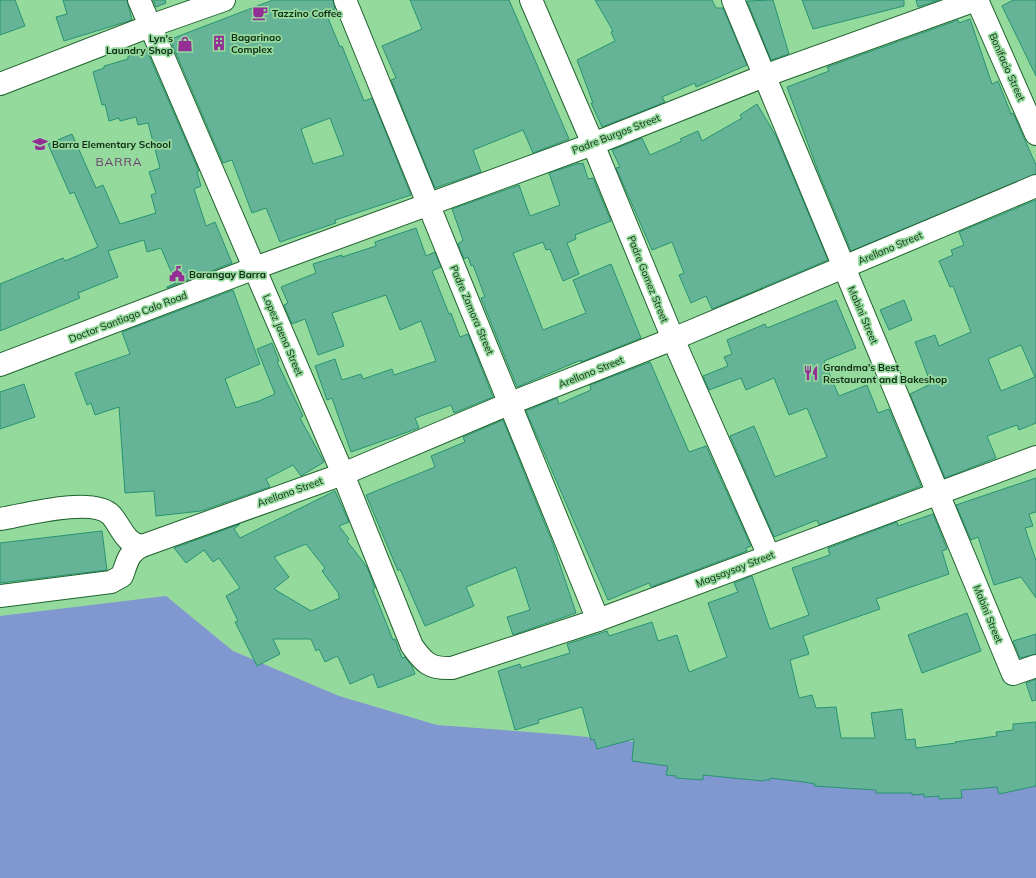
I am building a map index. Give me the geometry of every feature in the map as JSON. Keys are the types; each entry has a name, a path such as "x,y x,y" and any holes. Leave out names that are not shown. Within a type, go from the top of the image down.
{"street":[{"name":"Lopez Jaena Street","path":"139,0 255,268 342,474 412,646 421,659 430,666"},
{"path":"0,84 150,26 224,0"},
{"name":"Padre Zamora Street","path":"345,0 427,205 511,404 598,620"},
{"name":"Padre Gomez Street","path":"531,0 593,144 673,339 768,556"},
{"name":"Mabini Street","path":"733,0 843,268 1013,674 1036,666"},
{"name":"Padre Burgos Street","path":"255,268 593,144 764,76 977,0"},
{"name":"Bonifacio Street","path":"977,0 1036,134"},
{"name":"Arellano Street","path":"142,546 342,474 673,339 1036,186"},
{"name":"Doctor Santiago Calo Road","path":"0,365 255,268"},
{"name":"Magsaysay Street","path":"430,666 452,668 598,620 1036,457"},
{"path":"0,519 72,507 94,506 110,514 130,542 135,546 142,546"},
{"path":"0,596 111,582 122,576 127,560 134,550 142,546"}],"water":[{"path":"166,596 233,651 339,696 437,725 567,735 1036,782 1036,878 0,878 0,616"}],"building":[{"path":"0,0 15,0 25,26 0,35"},
{"path":"63,0 127,0 132,20 64,41 56,17 67,14"},
{"path":"153,0 165,0 166,3 156,7"},
{"path":"273,0 333,0 335,9 326,13 340,47 342,46 364,101 372,98 411,195 335,220 336,223 280,242 266,208 252,213 232,160 223,163 171,39","holes":["330,118 344,155 313,164 301,129"]},
{"path":"410,0 509,0 569,139 533,153 523,130 473,150 481,172 435,188 391,80 396,78 382,46 422,29"},
{"path":"595,0 712,0 716,8 723,8 747,65 696,87 695,83 662,97 665,102 602,127 591,103 593,103 577,60 615,41 611,32 613,31"},
{"path":"773,0 789,54 771,60 747,1"},
{"path":"802,0 904,0 904,6 813,29"},
{"path":"916,0 939,0 918,7"},
{"path":"1013,0 1036,0 1036,76 1002,6"},
{"path":"970,19 992,84 998,81 1011,114 1013,113 1036,165 1036,174 851,251 818,171 787,87 829,71 827,67 958,20 959,23"},
{"path":"147,51 199,171 197,172 201,186 194,189 206,226 215,222 232,263 167,288 176,283 161,248 147,252 144,240 108,251 118,277 78,293 80,298 0,331 0,284 63,258 65,261 98,247 74,192 70,194 48,144 72,134 96,188 103,185 120,224 156,213 151,195 156,193 149,172 160,168 148,123 138,125 136,117 120,121 119,118 109,121 105,104 102,105 93,72 104,68 104,66 128,59 128,56"},
{"path":"757,104 776,136 828,260 712,309 706,296 691,303 679,275 684,273 672,242 652,250 616,168 620,167 612,150 642,138 650,155 682,141 680,139 698,131 702,141 742,118 740,115"},
{"path":"583,163 588,179 593,178 611,221 575,235 576,239 567,243 579,274 563,281 550,249 546,250 543,242 513,253 543,330 586,313 573,280 611,264 641,338 581,362 581,360 517,387 481,298 485,297 473,265 471,266 468,257 464,259 458,244 463,240 452,209 519,185 530,216 560,205 549,173"},
{"path":"1036,200 1036,423 1019,430 1017,425 987,436 996,458 945,478 910,394 931,384 915,342 935,335 939,346 971,332 953,286 950,287 939,261 953,255 951,250 964,245 959,232","holes":["1021,345 1035,377 1001,391 988,359"]},
{"path":"416,228 426,256 435,252 441,267 432,271 449,314 451,313 460,337 468,334 493,397 454,413 451,405 415,418 419,428 351,452 332,398 327,400 315,366 335,359 342,380 361,374 363,379 392,369 394,375 436,361 421,321 400,330 386,295 332,313 344,346 318,355 305,319 292,324 284,305 288,303 281,287 316,273 313,264 342,255 342,257 376,246 375,242"},
{"path":"233,290 260,364 225,379 236,408 275,394 257,349 272,343 279,361 277,362 303,416 300,418 324,462 301,476 293,465 266,479 270,487 201,511 156,516 154,491 125,493 119,407 95,415 91,403 87,405 75,373 130,354 122,332"},
{"path":"836,300 856,348 824,361 839,396 867,385 878,413 889,409 921,486 819,525 817,520 774,537 730,436 754,426 775,477 827,457 807,408 789,415 774,378 746,390 741,378 709,390 703,376 728,366 724,357 732,354 727,340 765,324 767,328"},
{"path":"904,300 912,320 889,330 880,310"},
{"path":"650,362 689,452 706,446 751,546 746,548 747,551 651,587 649,583 608,600 526,411 557,398 559,404 591,390 590,385"},
{"path":"24,384 35,417 0,429 0,392"},
{"path":"503,420 553,544 576,613 513,635 507,617 530,610 516,567 466,587 474,606 425,626 400,569 398,571 366,495 435,467 431,456 465,442 463,437"},
{"path":"1036,478 1036,512 1029,514 1033,526 1025,528 1036,561 1036,598 1021,577 994,585 978,537 971,540 956,505"},
{"path":"335,491 349,522 339,526 349,539 347,541 367,567 375,588 373,590 393,640 395,639 402,658 405,657 412,666 415,674 378,688 373,674 350,684 337,656 325,662 319,649 316,651 311,639 273,639 280,654 257,666 235,622 238,621 226,596 240,588 219,558 213,562 204,550 186,563 174,548 240,524 234,529 240,538","holes":["306,544 325,568 322,571 339,594 338,595 340,598 311,611 274,589 289,577 274,557"]},
{"path":"933,514 947,549 942,551 949,574 876,599 880,609 803,636 809,654 790,660 799,698 812,695 816,708 836,707 841,738 875,738 871,713 902,709 906,740 915,739 916,748 997,736 996,732 1013,730 1013,724 1036,722 1036,786 999,794 997,787 961,790 962,798 939,799 939,796 924,797 924,794 912,795 912,793 876,793 876,790 814,786 815,784 770,778 770,780 763,781 703,775 703,780 676,778 676,776 666,775 668,766 632,761 634,739 597,749 594,739 591,740 582,707 538,720 539,723 515,730 498,671 520,664 521,668 570,653 567,644 607,631 609,636 652,622 658,641 677,635 689,672 727,657 708,603 738,592 734,583 752,576 770,629 809,615 792,568 830,555 828,548 897,522 898,526"},
{"path":"102,531 107,570 0,583 0,543"},
{"path":"967,613 981,651 922,673 908,635"},
{"path":"1036,634 1036,654 1020,658 1013,641"},
{"path":"1036,679 1036,700 1032,701 1026,683"}],"place":[{"name":"Tazzino Coffee","path":"260,13"},
{"name":"Bagarinao Complex","path":"219,43"},
{"name":"Lyn's Laundry Shop","path":"185,44"},
{"name":"Barra Elementary School","path":"40,144"},
{"name":"Barangay Barra","path":"177,274"},
{"name":"Grandma's Best Restaurant and Bakeshop","path":"811,373"}],"district":[{"name":"BARRA","path":"119,161"}]}
